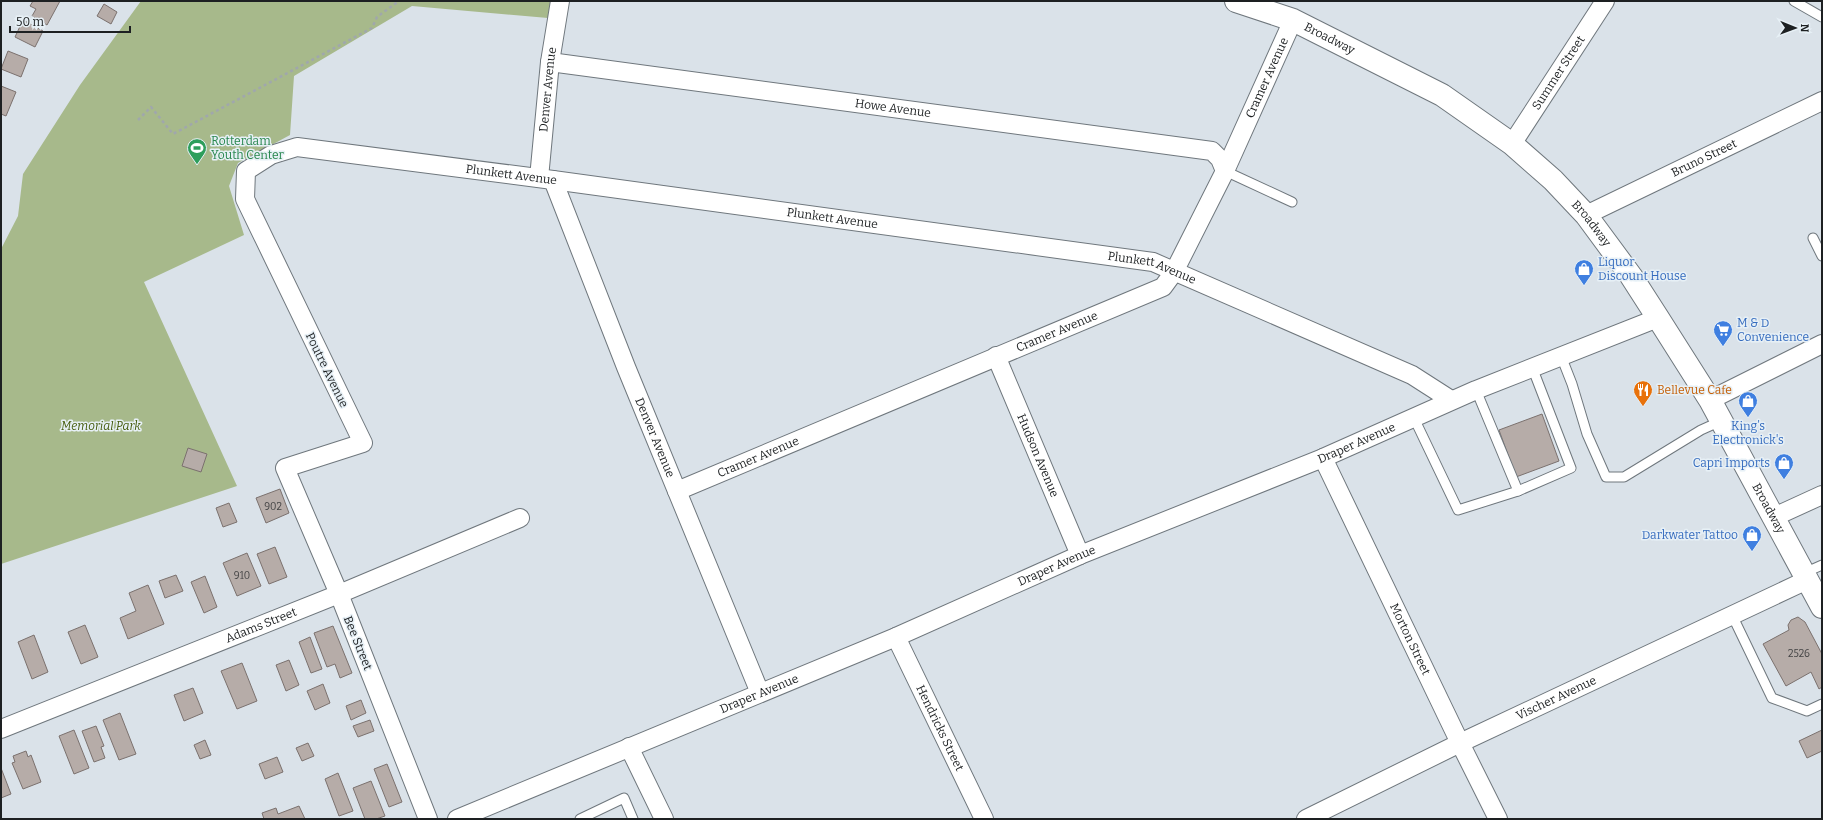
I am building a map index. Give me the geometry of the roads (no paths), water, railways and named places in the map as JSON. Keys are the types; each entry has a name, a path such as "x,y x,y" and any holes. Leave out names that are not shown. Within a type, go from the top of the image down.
{"main road":[{"name":"Broadway","path":"1236,1 1263,5 1442,95 1512,144 1553,180 1586,215 1631,276 1710,400 1774,517 1811,573 1822,607"}],"street":[{"name":"Denver Avenue","path":"560,1 550,62 546,179 626,367 760,693"},
{"name":"Summer Street","path":"1512,144 1605,1"},
{"name":"Cramer Avenue","path":"677,491 1162,287 1174,272 1225,171 1293,20"},
{"name":"Howe Avenue","path":"550,62 1212,150 1220,159 1225,171"},
{"name":"Bruno Street","path":"1586,215 1822,101"},
{"name":"Plunkett Avenue","path":"257,224 245,199 246,171 271,155 297,147 546,179 1153,262 1412,374 1451,400"},
{"name":"Poutre Avenue","path":"257,224 363,443 285,468"},
{"name":"Draper Avenue","path":"459,819 896,637 1080,555 1323,458 1451,400 1658,318"},
{"path":"1710,400 1822,344"},
{"name":"Hudson Avenue","path":"996,356 1080,555"},
{"name":"Morton Street","path":"1323,458 1498,819"},
{"name":"Bee Street","path":"285,468 339,594 428,819"},
{"path":"1774,517 1822,495"},
{"name":"Adams Street","path":"1,729 339,594 520,518"},
{"name":"Vischer Avenue","path":"1306,819 1460,743 1732,615 1811,573"},
{"name":"Hendricks Street","path":"896,637 984,819"},
{"path":"629,747 664,819"}],"lane":[{"path":"1794,1 1822,17"},
{"path":"1225,171 1292,202"},
{"path":"1814,238 1822,256"},
{"path":"1561,356 1572,384 1587,434 1606,477 1624,477 1701,430 1721,421"},
{"path":"1413,416 1458,510 1518,491 1571,468 1532,367"},
{"path":"1476,390 1518,491"},
{"path":"1732,615 1772,698 1807,711 1822,704"},
{"path":"580,819 624,798 633,819"}],"place":[{"name":"Rotterdam Youth Center","path":"197,165"},
{"name":"Liquor Discount House","path":"1584,286"},
{"name":"M & D Convenience","path":"1723,347"},
{"name":"Bellevue Cafe","path":"1643,407"},
{"name":"King’s Electronick's","path":"1748,418"},
{"name":"Capri Imports","path":"1784,480"},
{"name":"Darkwater Tattoo","path":"1752,552"}],"park label":[{"name":"Memorial Park","path":"101,426"}]}
